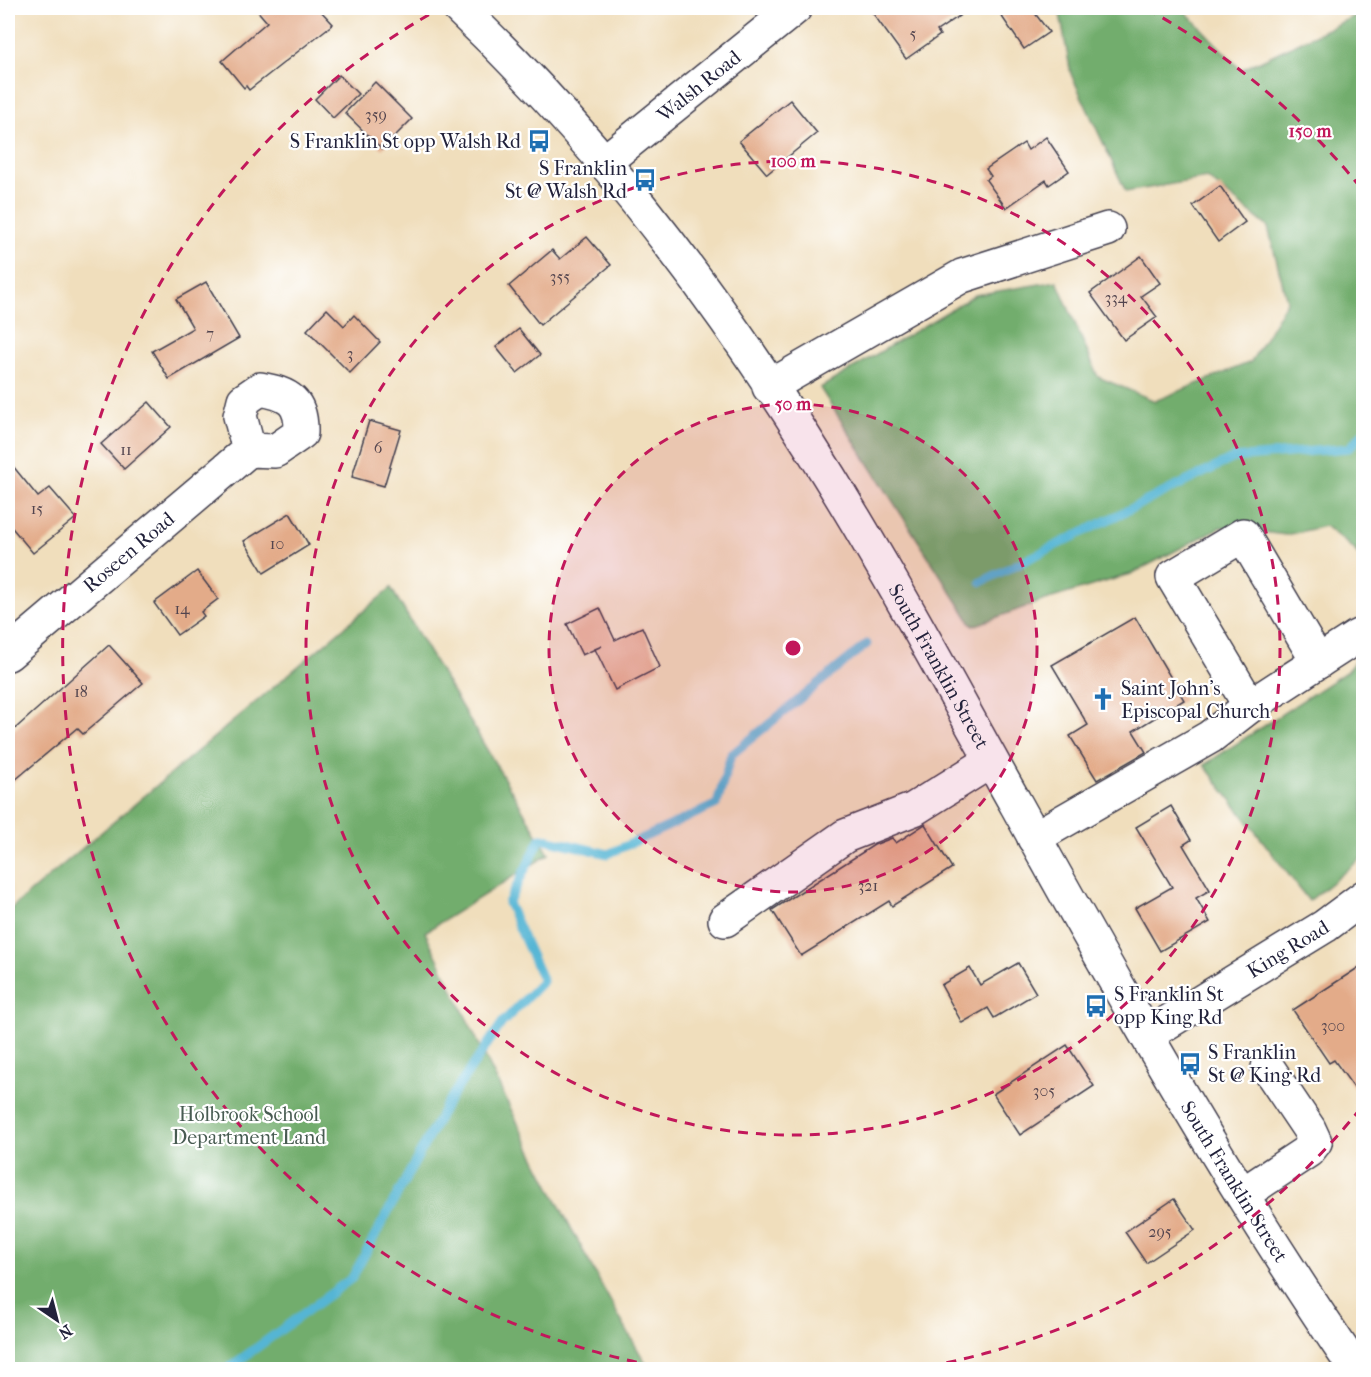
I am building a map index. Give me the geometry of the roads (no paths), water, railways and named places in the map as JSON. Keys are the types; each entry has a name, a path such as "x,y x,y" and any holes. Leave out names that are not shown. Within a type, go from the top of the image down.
{"main road":[{"name":"South Franklin Street","path":"459,8 526,75 603,163 700,287 769,387 875,552 1147,1035 1243,1194 1356,1370"},
{"name":"Walsh Road","path":"603,163 795,8"},
{"path":"769,387 962,276 1108,229"},
{"name":"Roseen Road","path":"8,654 249,450"},
{"path":"1250,706 1173,577 1243,535 1318,662"},
{"path":"1034,838 1210,737 1250,706 1358,636 1364,638"},
{"path":"725,920 845,836 914,809 991,761"},
{"name":"King Road","path":"1147,1035 1324,926 1364,897"},
{"path":"1243,1194 1308,1151 1315,1142 1309,1129 1268,1068"}],"waterway":[{"path":"981,582 1234,458 1349,448 1364,432"},
{"path":"226,1370 352,1278 446,1105 502,1023 543,981 508,903 541,838 608,854 717,804 731,755 867,644"}],"place":[{"name":"S Franklin St opp Walsh Rd","path":"539,141"},
{"name":"S Franklin St @ Walsh Rd","path":"645,180"},
{"name":"Saint John's Episcopal Church","path":"1103,699"},
{"name":"S Franklin St opp King Rd","path":"1096,1006"},
{"name":"S Franklin St @ King Rd","path":"1190,1064"}],"park label":[{"name":"Holbrook School Department Land","path":"249,1126"}]}
